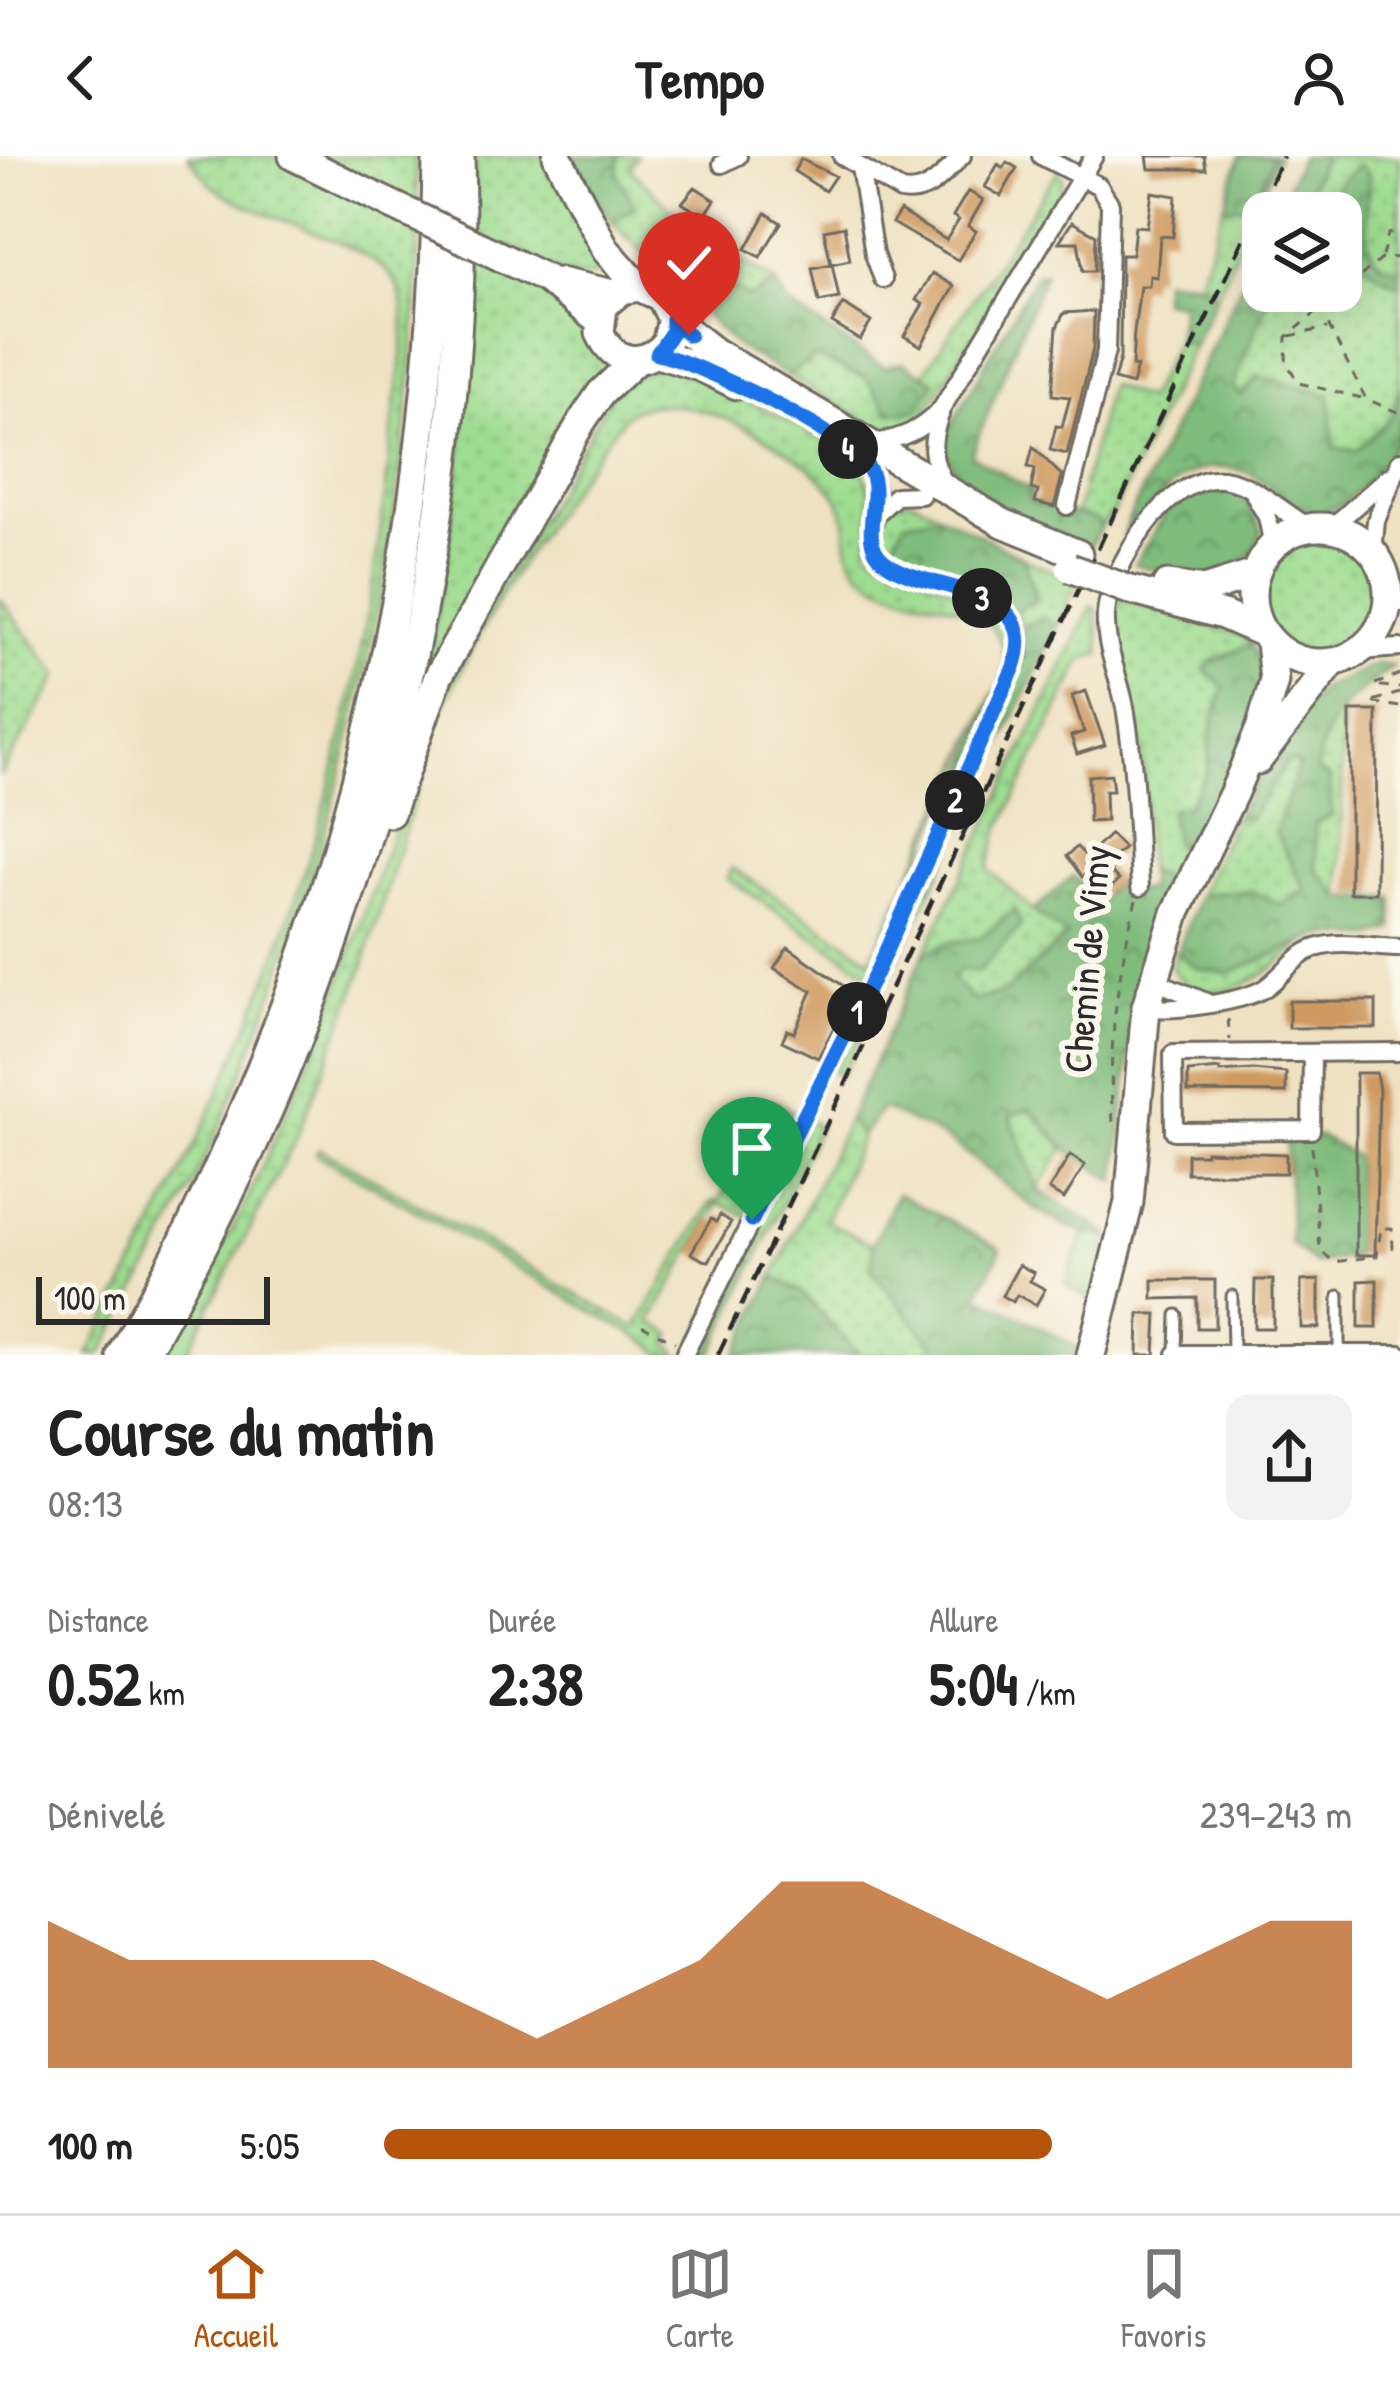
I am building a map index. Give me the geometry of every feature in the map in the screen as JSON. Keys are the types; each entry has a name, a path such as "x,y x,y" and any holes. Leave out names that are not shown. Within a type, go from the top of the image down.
{"main road":[{"path":"293,156 546,279 599,322"},
{"path":"423,156 424,276 435,312"},
{"path":"121,1355 193,1222 278,1028 360,777 422,455 435,312 437,156"},
{"path":"145,1355 254,1144 331,946 381,782 409,672 431,550 457,316 460,156"},
{"path":"557,156 627,291"},
{"path":"546,279 661,297 672,319 714,352 868,451 921,495 999,537 1223,615 1266,637 1298,660 1332,663 1360,651 1383,623 1394,597 1373,552 1361,541 1321,528 1273,546 1255,574 1252,604 1266,637 1274,681 1234,792"},
{"path":"627,291 603,306 599,322 613,353 725,379 1074,561"},
{"path":"331,946 354,921 412,746 438,677 465,624 591,407 618,374 646,357 672,332 672,319"},
{"path":"1130,582 1204,590 1255,574"},
{"path":"1234,792 1332,663"},
{"name":"Chemin de Vimy","path":"1091,1355 1129,1202 1150,993 1193,873 1234,792"}],"street":[{"path":"842,156 912,193 932,186 962,156"},
{"path":"1042,156 1100,186 1110,204 1109,327 1102,376 1067,506"},
{"path":"686,1352 867,992 1018,655 1016,628 1001,607 900,570 879,557 871,539 876,490 868,451 909,435 942,408 1094,156"},
{"path":"860,167 874,254 884,279"},
{"path":"942,408 931,449 937,471 952,494"},
{"path":"1252,490 1321,528 1396,467"},
{"path":"1373,552 1376,521 1396,467"},
{"name":"Chemin de Vimy","path":"1140,887 1126,708 1107,635 1109,593 1162,504 1177,491 1208,479 1223,479 1252,490"},
{"path":"1252,490 1267,517 1273,546"},
{"path":"875,514 896,496 921,495"},
{"path":"1360,651 1400,648"},
{"path":"1150,993 1162,1010 1215,1002 1262,991 1297,957 1317,947 1400,948"},
{"path":"1150,993 1215,1002"},
{"path":"1312,1053 1311,1130 1174,1131 1174,1054 1400,1052"},
{"path":"1176,1354 1400,1354"}],"lane":[{"path":"1232,1296 1233,1354"},
{"path":"1339,1297 1340,1354"},
{"path":"1176,1354 1177,1316"}],"path":[{"path":"1381,259 1388,235 1400,232"},
{"path":"1362,275 1381,259 1400,257"},
{"path":"1317,312 1287,337 1286,362 1299,383 1400,413"},
{"path":"1331,312 1329,327 1366,400"},
{"path":"1287,337 1329,327"},
{"path":"1400,674 1373,685 1400,690"},
{"path":"1400,690 1370,701 1400,707"},
{"name":"Chemin de Vimy","path":"1117,1136 1112,1119 1116,1003 1140,887"},
{"path":"1215,1002 1230,1025 1230,1053"},
{"path":"1311,1130 1320,1250 1334,1262 1377,1256 1381,1228 1392,1228 1393,1248 1400,1248"},
{"path":"643,1325 686,1352"}],"green space":[{"path":"188,156 273,156 316,182 322,156 415,156 414,338 399,473 361,689 292,938 196,1178 101,1355 88,1355 163,1210 254,1012 318,831 365,628 403,348 400,293 381,266 338,242 237,201 206,179"},
{"path":"475,156 549,156 605,268 595,275 570,275 507,245 549,293 579,314 593,349 610,370 419,692 446,560 463,426"},
{"path":"569,156 619,156 617,174 635,207 611,221"},
{"path":"619,156 637,156 630,168 716,255 725,249 776,283 749,298 700,267 676,286 611,221 635,207 617,174"},
{"path":"1240,156 1273,156 1258,192 1242,192 1242,206 1224,207"},
{"path":"1273,156 1278,156 1262,192 1258,192"},
{"path":"1301,156 1324,156 1307,192 1285,192"},
{"path":"1324,156 1400,156 1400,437 1374,474 1192,432 1252,312 1362,312 1362,192 1307,192"},
{"path":"1358,165 1369,175 1370,247 1385,265 1400,267 1400,285 1362,263 1362,192 1334,192"},
{"path":"1058,171 1063,177 1061,196 925,413 910,429 883,437 871,433 874,425 788,376 815,357 866,378 890,413 935,382 923,374"},
{"path":"1242,206 1242,237 1216,296 1199,282 1224,207"},
{"path":"700,267 749,298 776,283 787,304 884,367 903,362 935,382 917,410 890,413 866,378 815,357 788,376 735,345 676,286"},
{"path":"1045,272 971,455 1032,491 1030,502 1102,525 1090,547 981,494 963,479 942,442 1036,274"},
{"path":"1163,279 1199,282 1216,296 1193,345 1176,341 1182,303 1162,300"},
{"path":"1242,283 1242,312 1263,312 1233,387 1241,396 1258,376 1330,395 1334,447 1356,451 1391,417 1400,384 1398,428 1391,448 1342,504 1323,511 1306,509 1258,479 1218,467 1202,469 1176,483 1124,539 1129,519"},
{"path":"1176,341 1193,345 1113,513 1102,525 1076,514 1109,385 1147,400"},
{"path":"672,367 777,415 853,462 865,476 870,493 868,550 989,606 1011,631 1014,657 1005,661 999,638 969,612 903,594 864,575 851,557 838,499 823,480 773,442 710,413 679,406 651,405 627,413 524,558 459,674 440,714 360,977 297,1137 185,1355 164,1355 244,1207 326,1023 445,683 616,387 646,370"},
{"path":"1203,487 1243,495 1262,530 1253,550 1226,572 1209,575 1191,576 1135,564 1166,512"},
{"path":"911,499 941,515 905,521 897,562 881,549 878,528 893,503"},
{"path":"941,515 1024,558 1036,601 1013,612 984,591 897,562 894,541 905,521"},
{"path":"1320,540 1352,549 1368,565 1377,597 1368,629 1352,645 1320,654 1288,645 1272,629 1263,597 1272,565 1288,549"},
{"path":"1024,558 1077,582 1058,625 1043,619 1023,626 1013,612 1036,601"},
{"path":"1117,597 1241,635 1251,644 1210,662 1225,687 1213,722 1207,771 1174,840 1185,859 1175,882 1147,871 1142,747 1115,625"},
{"path":"0,599 59,675 0,776 3,672"},
{"path":"1092,606 1101,654 1083,659 998,833 988,869 1067,935 1003,994 972,1000 952,977 1014,911 980,938 947,943 924,954"},
{"path":"1044,618 1058,625 932,889 921,885 1023,626"},
{"path":"1251,644 1261,676 1252,723 1185,859 1174,840 1169,809 1187,806 1207,771 1213,722 1224,687 1205,670 1210,663"},
{"path":"1377,664 1393,666 1342,709 1320,751 1317,771 1329,777 1332,816 1315,823 1316,869 1341,898 1393,898 1393,930 1373,937 1322,935 1229,973 1198,969 1177,952 1200,894 1252,891 1280,905 1306,890 1275,832 1299,764 1288,761 1249,819 1236,815 1267,760 1321,689"},
{"path":"995,691 870,974 727,878 732,868 871,959"},
{"path":"1343,704 1341,898 1316,869 1315,822 1332,816 1329,777 1317,771 1320,738"},
{"path":"1288,760 1300,764 1276,832 1306,890 1280,905 1252,892 1200,894 1236,815 1249,819"},
{"path":"1147,871 1175,882 1148,954 1140,991 1116,1181 1065,1148 1030,1108 1010,1116 1038,1189 1109,1235 1086,1232 1043,1213 950,1141 882,1108 862,1135 848,1120 924,954 947,943 980,938 1015,910 1021,926 978,972 962,969 952,977 972,1000 1003,994 1067,936 1033,911 1073,876 1098,901 1122,878 1129,878 1131,891 1148,890"},
{"path":"920,885 932,889 842,1075 833,1072"},
{"path":"1304,943 1257,978 1221,991 1187,984 1172,969 1176,952 1229,973"},
{"path":"776,1101 799,1116 749,1217 719,1203 651,1322 672,1334 669,1343 679,1355 660,1355 654,1346 316,1154 319,1148 636,1328 711,1203 720,1199"},
{"path":"1029,1108 1065,1148 1038,1189 1010,1116"},
{"path":"806,1120 819,1126 755,1262 740,1254"},
{"path":"848,1120 862,1135 826,1221 873,1244 872,1271 942,1355 859,1355 802,1293 773,1277"},
{"path":"1286,1136 1321,1137 1356,1157 1356,1255 1315,1264 1291,1244"},
{"path":"897,1193 1001,1249 978,1295 1076,1346 1075,1355 942,1355 872,1271 873,1244"},
{"path":"1084,1234 1109,1235 1092,1300 1065,1284"},
{"path":"740,1254 755,1262 711,1355 688,1355"},
{"path":"773,1277 802,1293 859,1355 736,1355"}],"building":[{"path":"1147,156 1204,156 1206,169 1149,169"},
{"path":"801,159 835,176 825,191 794,171"},
{"path":"1007,162 1017,168 1001,196 985,187 998,164 1003,168"},
{"path":"695,187 715,200 704,217 682,203"},
{"path":"968,191 983,200 968,226 976,231 958,260 892,223 900,211 946,240 959,220 953,216"},
{"path":"1152,192 1176,196 1173,237 1160,236 1157,277 1150,276 1149,286 1140,286 1132,385 1114,380 1120,358 1121,255 1132,255 1135,226 1147,227"},
{"path":"766,213 781,223 760,257 746,249"},
{"path":"1072,222 1096,235 1095,271 1083,271 1078,242 1059,242"},
{"path":"844,226 850,260 831,264 824,230"},
{"path":"832,264 839,298 819,302 812,268"},
{"path":"932,273 954,286 921,346 904,336 923,304 916,300"},
{"path":"843,304 871,322 860,340 832,323"},
{"path":"1094,311 1093,349 1067,454 1050,450 1070,397 1052,395 1057,327 1064,313"},
{"path":"1033,447 1062,476 1054,507 1035,502 1038,491 1031,489 1035,469 1028,467"},
{"path":"1086,691 1105,745 1077,754 1071,736 1084,732 1072,696"},
{"path":"1350,711 1377,711 1376,893 1350,893"},
{"path":"1111,774 1113,791 1105,791 1106,821 1089,822 1088,776"},
{"path":"1110,834 1124,848 1105,866 1119,880 1104,894 1085,874 1082,877 1067,856 1077,847 1087,857"},
{"path":"788,947 852,992 818,1058 782,1041 787,1030 794,1033 812,991 774,968"},
{"path":"1289,1001 1376,1001 1376,1028 1289,1028"},
{"path":"1188,1072 1286,1073 1286,1093 1188,1092"},
{"path":"1356,1073 1376,1073 1379,1090 1375,1255 1356,1255"},
{"path":"1187,1154 1286,1154 1286,1173 1187,1173"},
{"path":"1070,1155 1085,1165 1064,1199 1049,1190"},
{"path":"720,1215 731,1222 709,1261 703,1260 691,1253 711,1219 716,1222"},
{"path":"1019,1265 1034,1273 1030,1281 1045,1289 1036,1305 1017,1295 1013,1302 1002,1296"},
{"path":"1153,1280 1215,1280 1215,1328 1197,1328 1197,1298 1153,1299"},
{"path":"1255,1280 1273,1280 1273,1328 1254,1328"},
{"path":"1319,1280 1319,1328 1301,1328 1301,1281"},
{"path":"1377,1280 1377,1328 1359,1328 1359,1281"},
{"path":"1139,1314 1157,1314 1155,1355 1138,1355"}],"railway":[{"path":"718,1355 1283,156"}],"route":[{"path":"689,335 672,319 672,332 657,354 725,379 863,458 876,490 871,539 879,557 900,570 993,602 1011,619 1020,644 1014,667 875,975 752,1220"}]}
